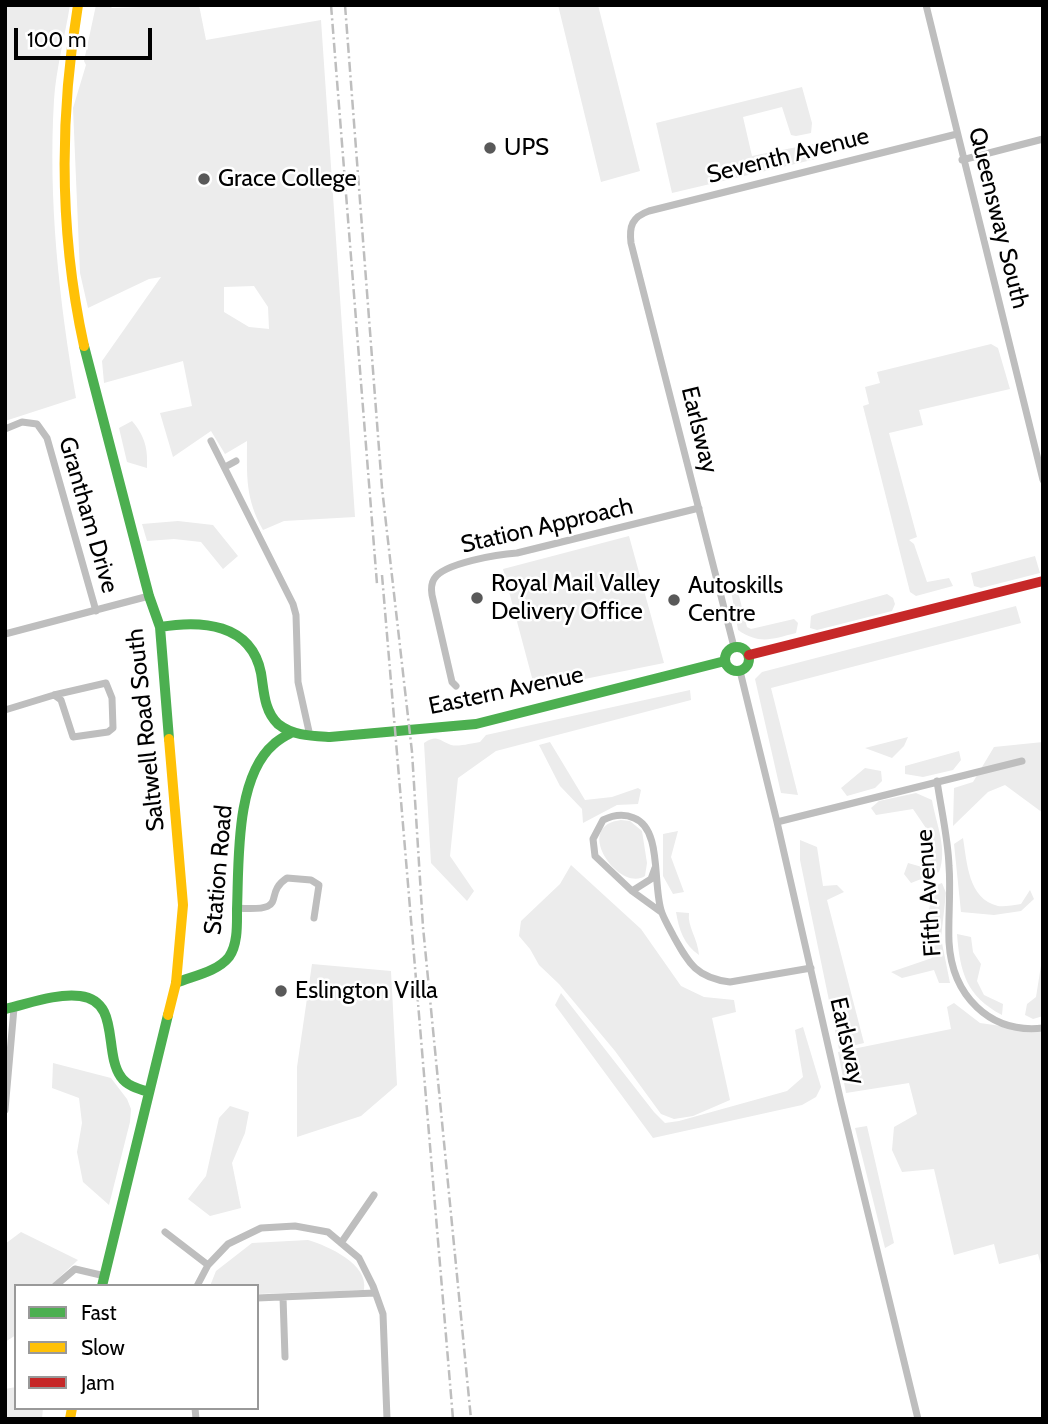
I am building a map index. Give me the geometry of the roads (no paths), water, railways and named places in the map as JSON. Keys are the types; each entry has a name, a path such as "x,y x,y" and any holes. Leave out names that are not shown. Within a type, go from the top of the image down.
{"street":[{"name":"Saltwell Road South","path":"78,5 64,139 65,226 72,285 94,390 149,596 160,626 183,905 176,983 103,1281"},
{"name":"Queensway South","path":"926,5 1043,481"},
{"name":"Seventh Avenue","path":"632,222 639,214 649,211 957,134"},
{"path":"962,160 1043,139"},
{"name":"Earlsway","path":"632,222 632,243 734,647"},
{"name":"Grantham Drive","path":"5,429 30,422 43,430 96,611"},
{"path":"211,441 293,604 296,615 299,690 310,736"},
{"path":"225,467 236,460"},
{"name":"Station Approach","path":"456,686 452,682 432,595 433,582 439,574 490,555 517,553 699,508"},
{"path":"749,655 1043,581"},
{"path":"5,634 149,596"},
{"path":"160,626 208,622 221,625 241,639 256,657 265,704 272,715 292,732"},
{"path":"734,647 741,647 749,655 747,666 740,671 729,668 725,661 726,654 734,647"},
{"name":"Eastern Avenue","path":"292,732 330,737 450,727 487,721 725,661"},
{"name":"Earlsway","path":"740,671 918,1419"},
{"path":"5,710 54,695 106,683 112,698 113,729 73,737 61,699 54,695"},
{"name":"Station Road","path":"176,983 221,964 234,947 243,805 269,745 292,732"},
{"path":"778,822 1022,761"},
{"name":"Fifth Avenue","path":"936,781 949,863 949,945 964,993 980,1012 1001,1024 1025,1030 1043,1028"},
{"path":"661,912 632,891 595,856 593,839 603,820 619,815 637,819 645,824 652,841 661,912 688,962 697,971 730,982 811,968"},
{"path":"632,891 651,879 656,868"},
{"path":"237,908 266,908 272,904 280,883 286,878 311,880 319,885 314,918"},
{"path":"5,1110 10,1008 80,996 99,1003 106,1012 113,1057 120,1077 134,1087 149,1092"},
{"path":"341,1243 374,1195"},
{"path":"198,1284 208,1265 228,1244 261,1228 295,1226 328,1232 359,1258 383,1314 387,1419"},
{"path":"165,1232 208,1265"},
{"path":"57,1284 75,1269 103,1281"},
{"path":"259,1298 375,1293"},
{"path":"283,1297 285,1357"}],"railway":[{"path":"331,5 377,584"},
{"path":"345,5 382,488 412,752 423,927 471,1419"},
{"path":"382,575 453,1419"}],"place":[{"name":"UPS","path":"490,148"},
{"name":"Grace College","path":"204,179"},
{"name":"Royal Mail Valley Delivery Office","path":"477,598"},
{"name":"Autoskills Centre","path":"674,600"},
{"name":"Eslington Villa","path":"281,991"}]}
